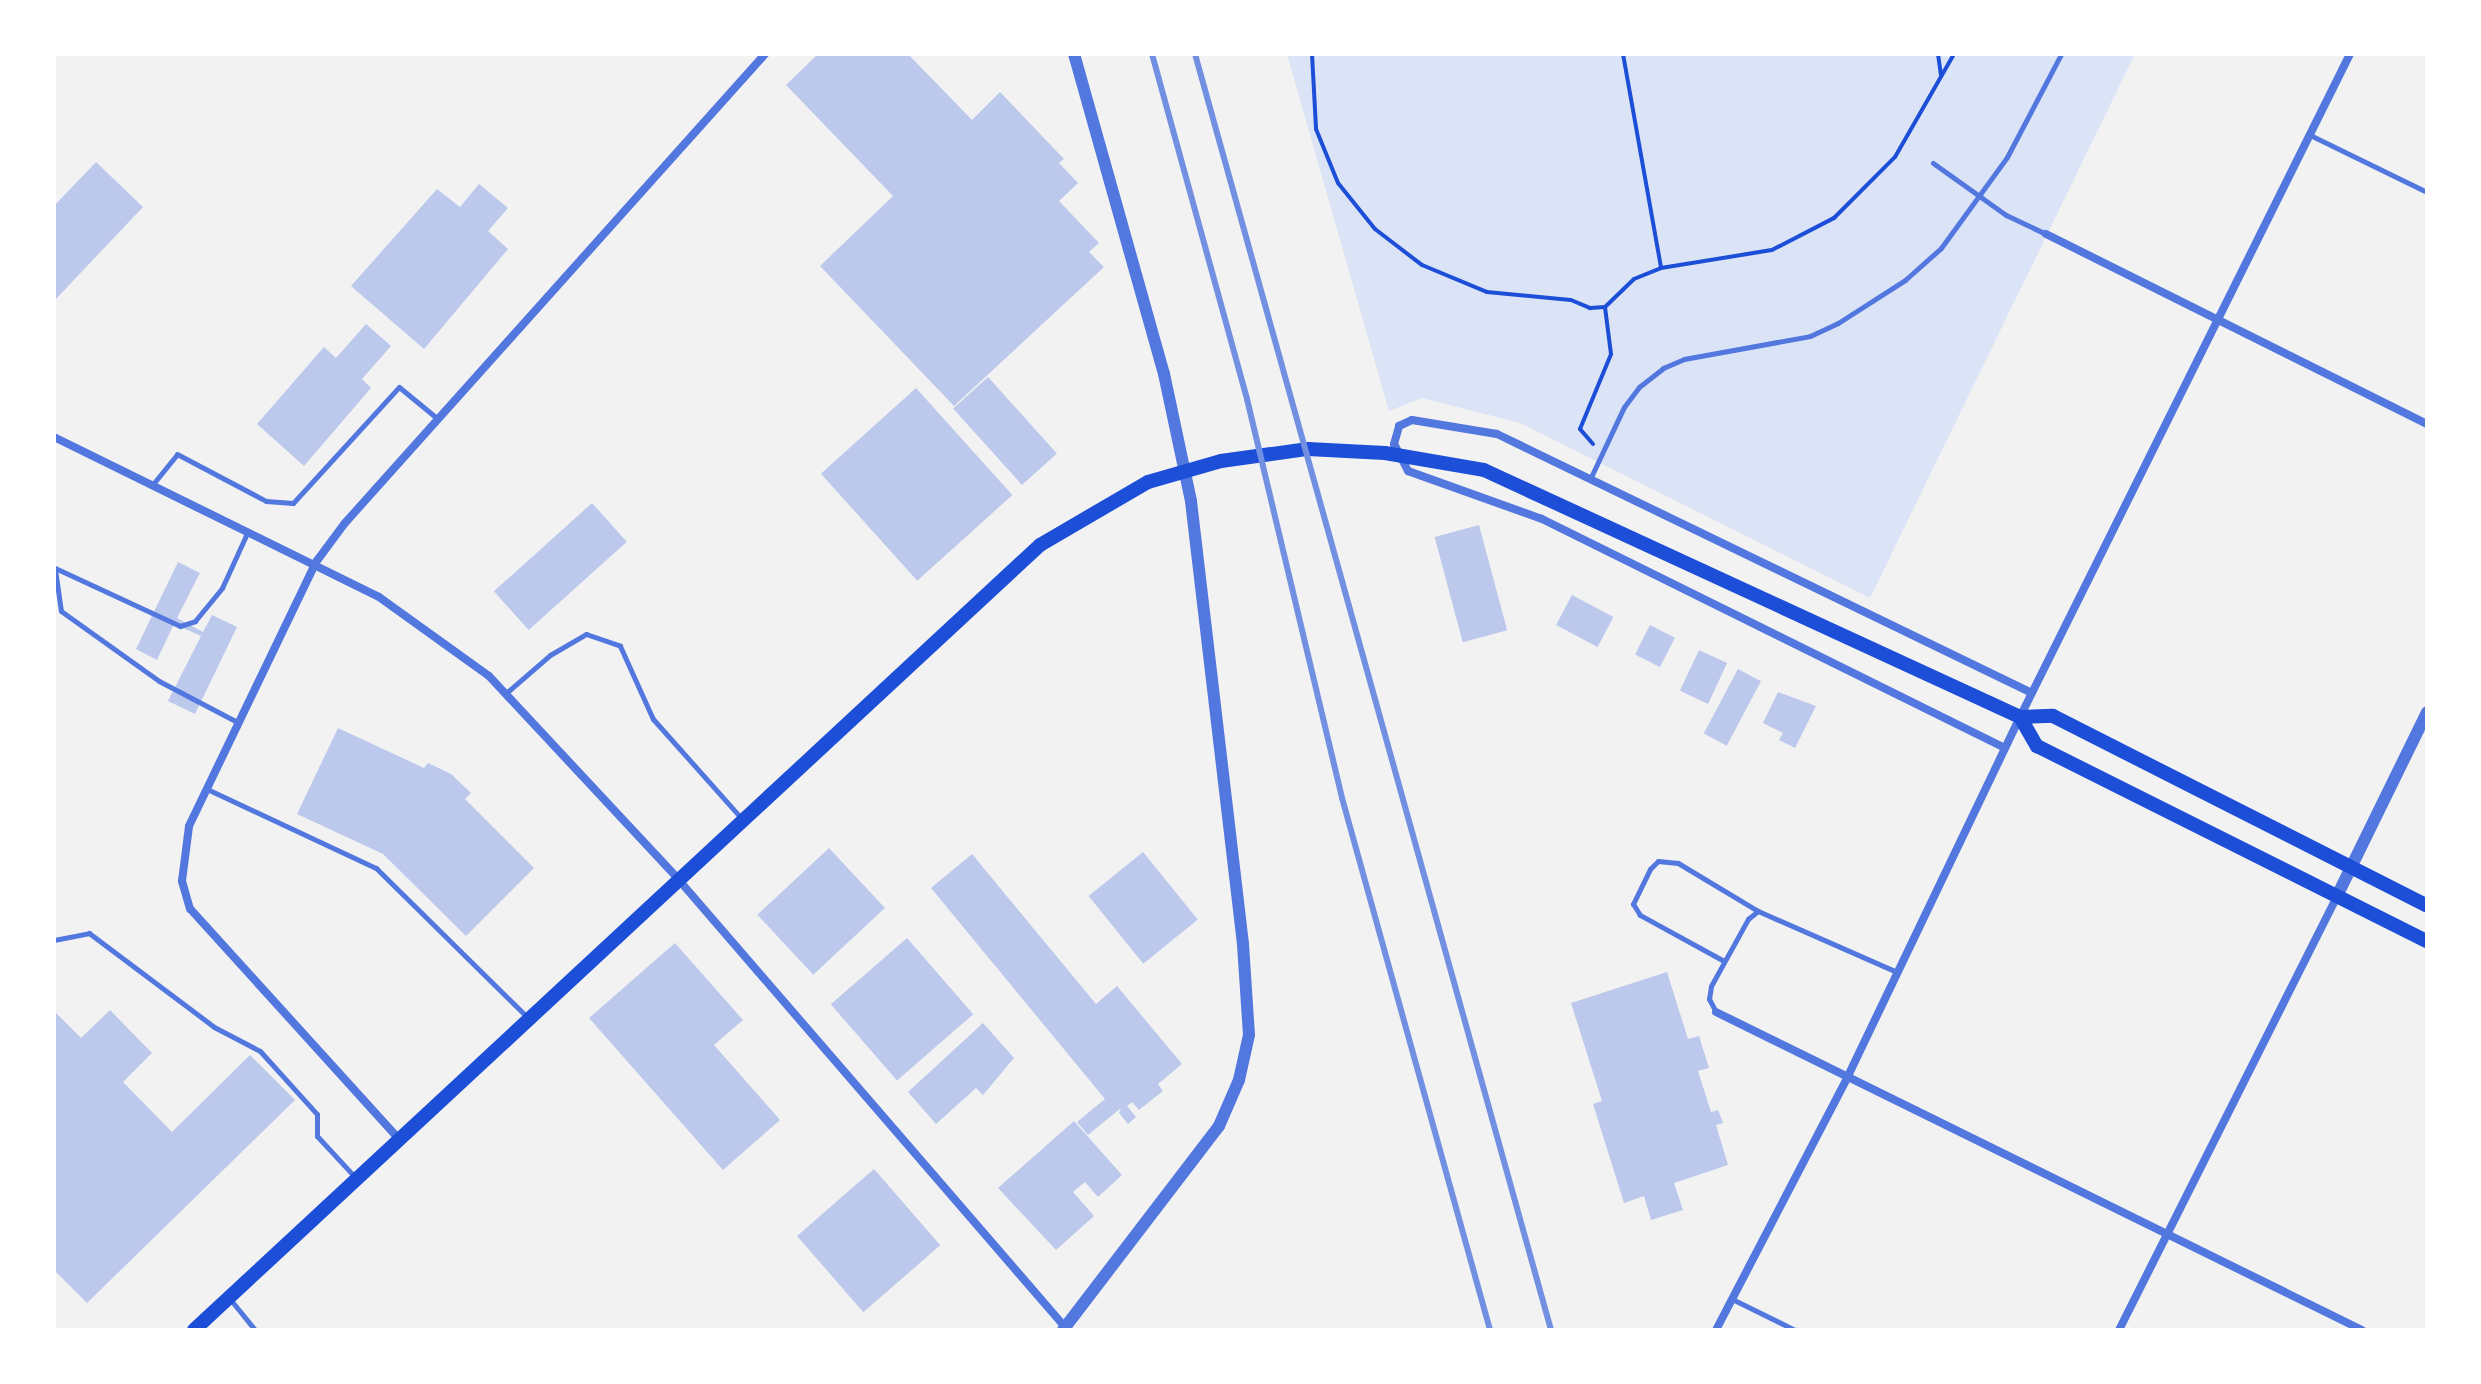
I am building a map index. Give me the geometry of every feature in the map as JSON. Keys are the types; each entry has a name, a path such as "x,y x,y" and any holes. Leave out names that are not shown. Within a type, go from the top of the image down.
{"main road":[{"path":"194,1330 1040,545 1091,512 1148,482 1206,465 1308,449 1385,453 1484,470 2020,717 2053,716 2427,906"},
{"path":"2020,717 2037,746 2427,941"}],"street":[{"path":"398,1138 190,909 182,881 183,851 207,789 316,562 438,419 765,54"},
{"path":"54,437 316,562 379,597 451,646 506,693 678,879 1064,1328 1219,1126 1239,1080 1249,1035 1243,944 1191,501 1164,374 1074,54"},
{"path":"1716,1330 1848,1076 2020,717 2350,54"},
{"path":"2046,234 2427,424"},
{"path":"2005,748 1542,519 1408,471 1394,444 1399,426 1412,420 1449,423 1497,434 2032,693"},
{"path":"2119,1330 2427,712"},
{"path":"1716,1012 2362,1330"}],"lane":[{"path":"1591,477 1639,387 1663,368 1684,359 1810,336 1838,323 1905,280 1941,248 1982,198 2061,54"},
{"path":"2310,135 2427,192"},
{"path":"1933,163 1982,198 2046,234"},
{"path":"153,484 177,454 266,501 293,503 399,387 438,419"},
{"path":"55,568 180,626 195,621 222,588 248,530"},
{"path":"55,568 61,611 159,681 239,723"},
{"path":"506,693 550,655 586,634 620,646 653,719 743,820"},
{"path":"207,789 376,868 527,1018"},
{"path":"1724,961 1640,915 1633,904 1650,869 1658,861 1678,863 1758,911 1898,973"},
{"path":"1716,1012 1709,999 1724,961 1748,919 1758,911"},
{"path":"54,940 89,933 214,1027 260,1051 317,1114 317,1136 356,1178"},
{"path":"229,1297 255,1330"},
{"path":"1732,1299 1795,1330"}],"path":[{"path":"1312,54 1311,98 1325,156 1338,183 1375,229 1422,265 1487,292 1605,307"},
{"path":"1623,54 1661,268"},
{"path":"1938,54 1942,78"},
{"path":"1605,307 1634,279 1661,268 1772,250 1834,218 1895,157 1954,54"},
{"path":"1603,453 1580,429 1611,354 1605,307"}],"shaded area":[{"path":"1287,54 2135,54 1870,598 1520,423 1422,398 1389,411"}],"building":[{"path":"818,54 908,54 972,120 1000,92 1064,159 1059,163 1078,183 1059,201 1099,243 1089,252 1104,267 954,406 820,266 893,196 786,85"},
{"path":"96,162 143,207 54,301 54,206"},
{"path":"479,184 508,208 488,231 508,249 424,349 351,286 437,189 460,207"},
{"path":"366,324 391,346 362,379 371,388 304,466 257,424 324,347 336,358"},
{"path":"988,377 1057,454 1022,485 953,408"},
{"path":"916,388 1012,495 917,581 821,474"},
{"path":"592,503 627,542 529,630 494,591"},
{"path":"1479,525 1507,630 1463,642 1435,537"},
{"path":"178,562 200,573 177,618 203,632 212,615 237,627 195,714 168,701 201,636 174,624 157,660 136,649"},
{"path":"1572,595 1613,617 1598,647 1556,625"},
{"path":"1650,625 1675,638 1660,667 1635,654"},
{"path":"1699,650 1727,663 1708,704 1680,691"},
{"path":"1738,669 1761,681 1727,746 1704,733"},
{"path":"1778,692 1816,706 1795,748 1779,740 1783,733 1763,723"},
{"path":"338,728 424,768 428,763 451,774 471,793 465,799 534,868 466,936 383,854 297,814"},
{"path":"829,848 885,908 813,975 757,915"},
{"path":"1143,852 1198,920 1143,964 1089,896"},
{"path":"972,854 1096,1004 1117,986 1182,1064 1158,1084 1163,1091 1139,1110 1132,1102 1127,1106 1136,1117 1128,1124 1119,1113 1121,1108 1088,1135 1077,1122 1105,1099 931,888"},
{"path":"907,938 973,1014 897,1080 831,1004"},
{"path":"675,943 743,1020 714,1045 780,1120 723,1170 589,1018"},
{"path":"1667,972 1688,1039 1699,1036 1709,1068 1698,1071 1711,1112 1718,1110 1723,1123 1716,1125 1728,1165 1674,1183 1683,1210 1651,1220 1644,1196 1624,1203 1593,1104 1602,1101 1571,1003"},
{"path":"110,1010 152,1053 123,1082 172,1132 250,1055 295,1100 87,1303 54,1270 54,1011 81,1038"},
{"path":"983,1023 1014,1058 983,1095 976,1088 936,1124 908,1092"},
{"path":"1074,1121 1122,1175 1098,1197 1085,1182 1073,1192 1094,1216 1056,1250 998,1188"},
{"path":"874,1169 940,1245 863,1312 797,1236"}],"railway":[{"path":"1152,54 1247,399 1342,798 1490,1330"},
{"path":"1195,54 1551,1330"}]}
